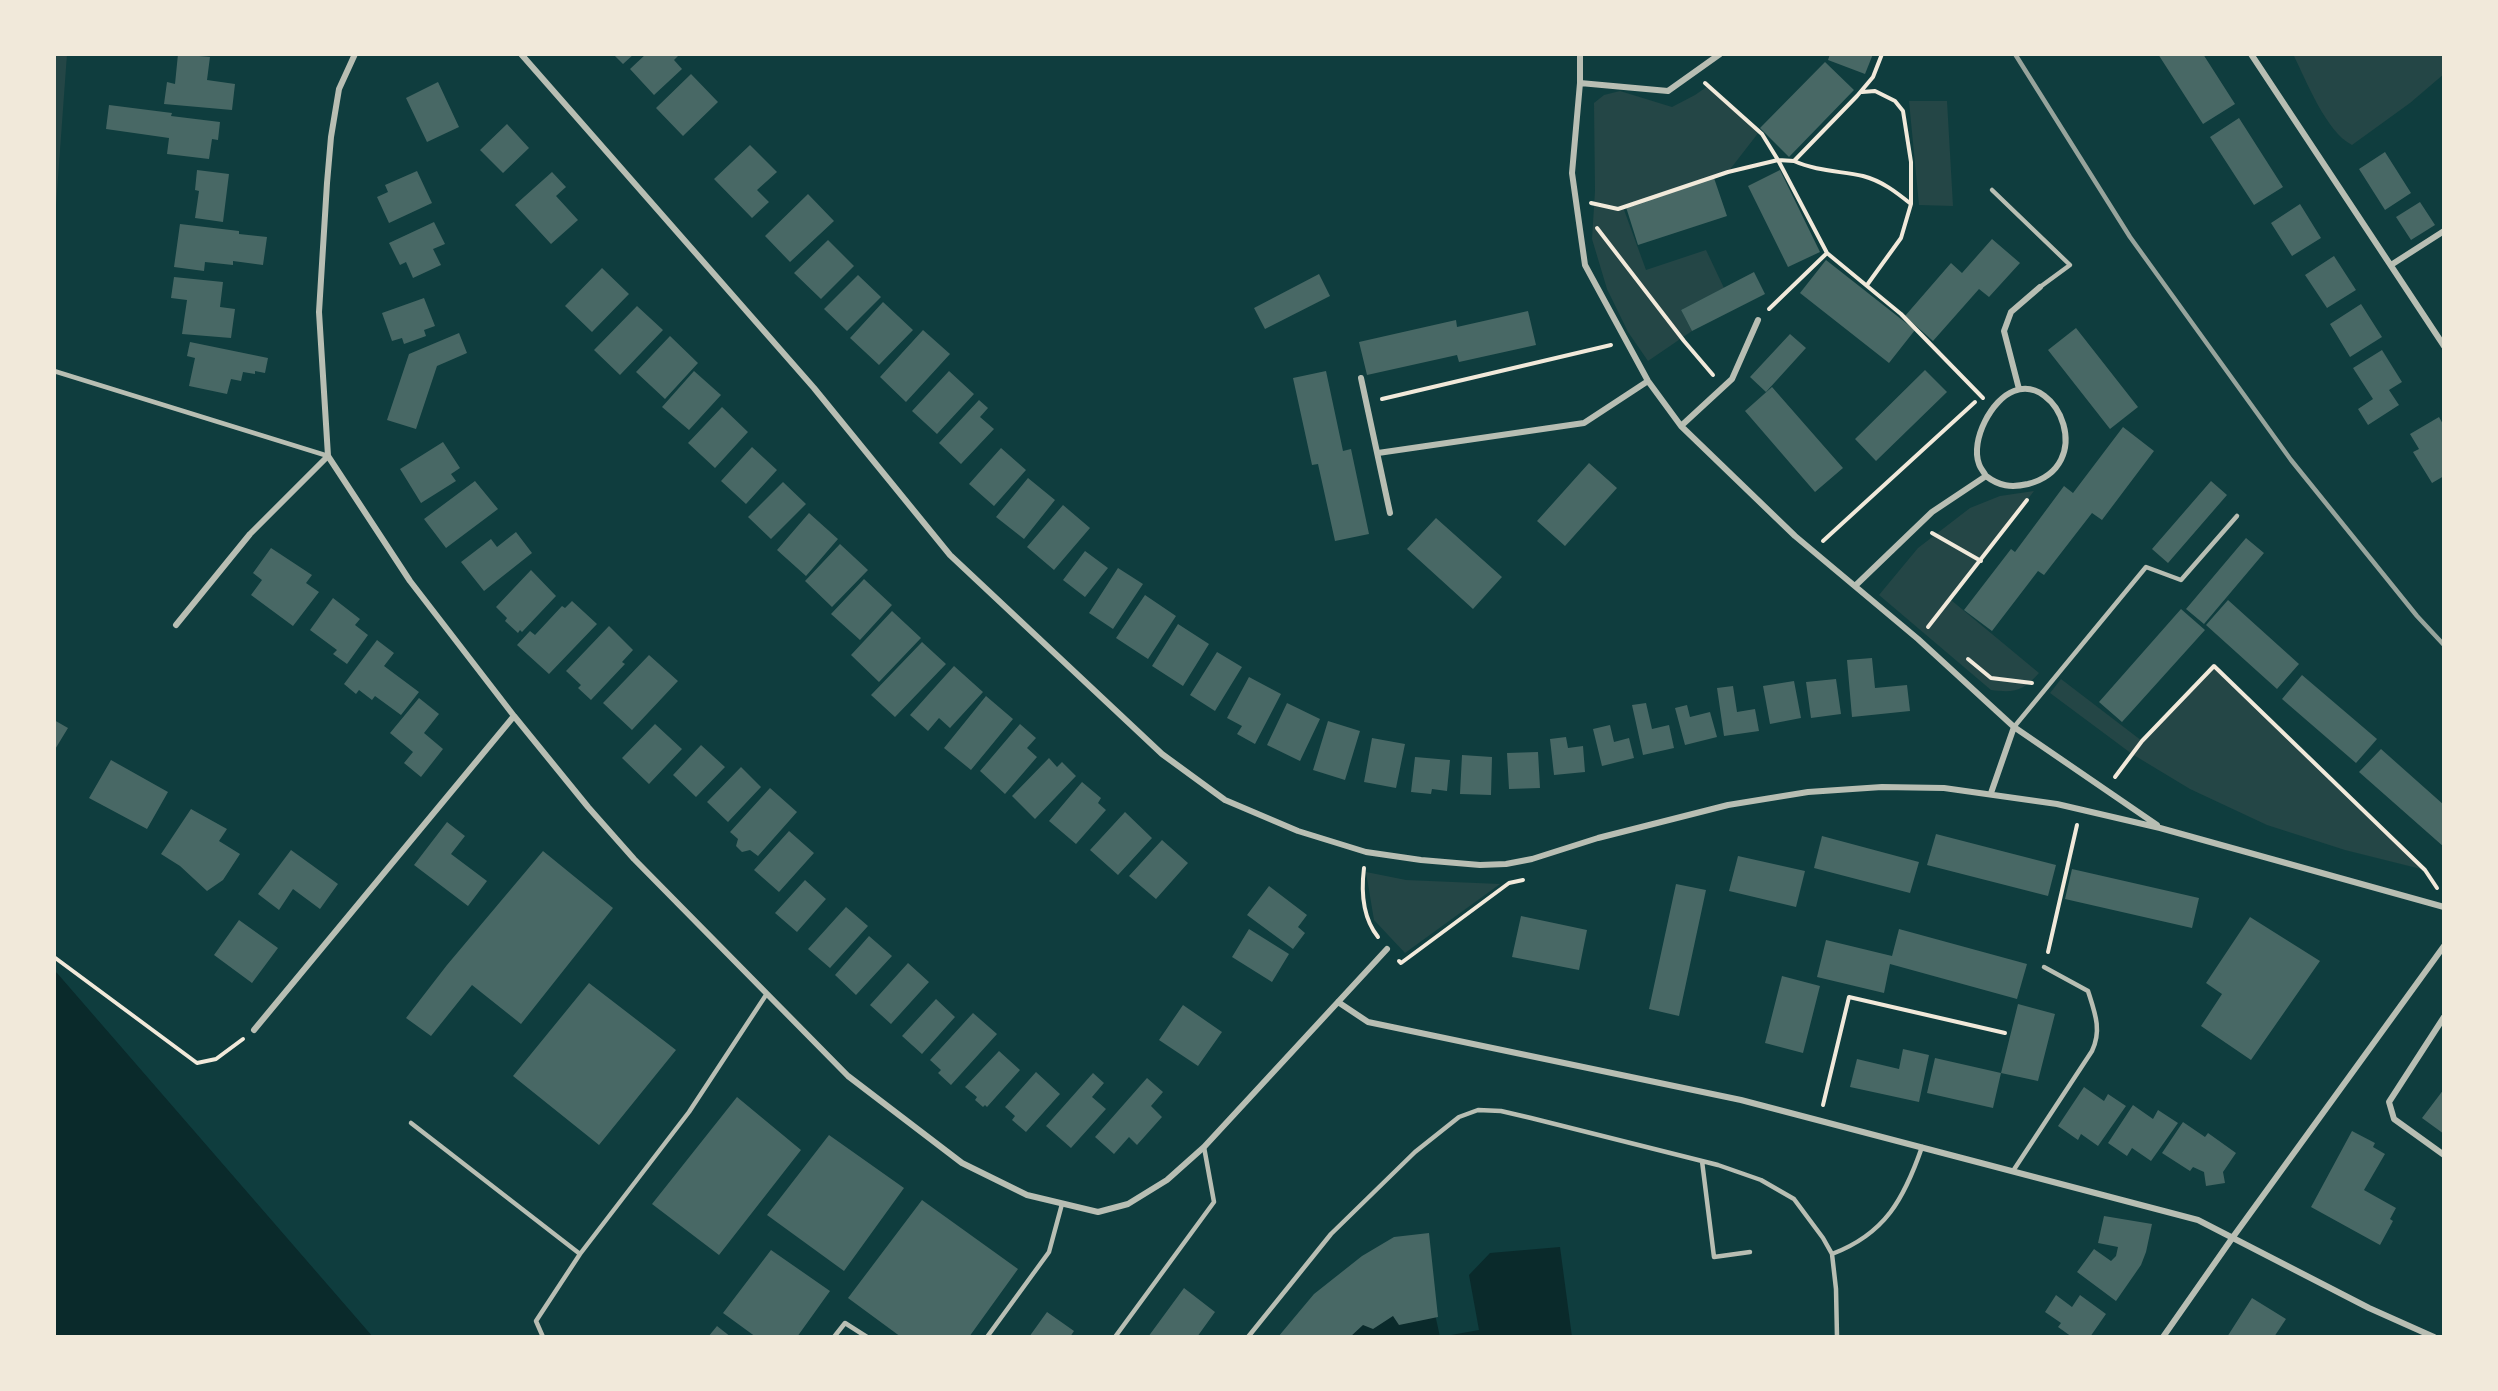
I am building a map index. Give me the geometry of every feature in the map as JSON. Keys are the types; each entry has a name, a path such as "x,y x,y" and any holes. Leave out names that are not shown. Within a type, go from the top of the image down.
{"street":[{"path":"355,54 339,89 331,137 327,183 319,312 328,456 410,581 514,716 634,859 848,1076 962,1163 1027,1196 1098,1212 1128,1204 1167,1180 1204,1147 1387,949"},
{"path":"521,54 814,388 950,555 1162,754 1225,800 1298,831 1366,852 1480,865 1506,864 1532,859 1598,838 1728,805 1808,792 1882,787 1944,788 1990,793 2081,809 2160,828 2444,907"},
{"path":"1580,54 1580,83 1572,173 1585,265 1648,381 1682,426 1813,551 1918,639 2014,727 2160,828"},
{"path":"1580,83 1668,91 1720,54"},
{"path":"2251,54 2444,346"},
{"path":"2391,265 2444,231"},
{"path":"2019,389 2004,331 2011,312 2040,287"},
{"path":"1682,426 1732,379 1758,320"},
{"path":"1361,378 1390,513"},
{"path":"1378,453 1584,423 1648,381"},
{"path":"2019,389 2036,392 2059,411 2066,432 2058,466 2050,475 2020,486 1998,485 1986,476 1978,463 1978,450 1982,428 1993,408 2008,393 2019,389"},
{"path":"176,625 250,534 328,456"},
{"path":"1855,586 1932,512 1986,476"},
{"path":"254,1030 514,716"},
{"path":"1990,793 2014,727"},
{"path":"2164,1337 2233,1237 2444,946"},
{"path":"1338,1002 1368,1022 1741,1100 2199,1220 2369,1308 2434,1337"},
{"path":"2444,1017 2389,1102 2394,1119 2444,1155"}],"lane":[{"path":"1992,190 2070,265 2040,287"},
{"path":"54,371 328,456"},
{"path":"2014,727 2042,690 2146,567 2181,580 2236,516"},
{"path":"2013,1171 2097,1040 2098,1024 2088,991 2044,967"},
{"path":"543,1337 536,1321 580,1254 689,1112 766,995"},
{"path":"1248,1337 1331,1233 1415,1152 1459,1117 1478,1110 1501,1111 1702,1161 1761,1180 1794,1199 1824,1238 1832,1254 1836,1289 1837,1337"},
{"path":"411,1124 580,1254"},
{"path":"1115,1337 1214,1202 1204,1147"},
{"path":"1832,1254 1855,1245 1881,1226 1914,1172 1922,1147"},
{"path":"1702,1161 1714,1257 1750,1252"},
{"path":"987,1337 1049,1252 1062,1204"},
{"path":"834,1337 845,1323 867,1337"}],"path":[{"path":"1794,160 1861,92 1873,77 1882,54"},
{"path":"1694,73 1762,134 1827,253 1901,314 1993,408"},
{"path":"1861,92 1875,91 1895,101 1903,111 1911,162 1911,204 1901,238 1867,285"},
{"path":"1576,200 1618,208 1728,172 1778,160 1794,160 1807,167 1865,177 1891,187 1911,204"},
{"path":"1576,200 1684,340 1724,387"},
{"path":"1758,320 1827,253"},
{"path":"1367,402 1626,342"},
{"path":"1813,551 1989,389"},
{"path":"1918,639 2034,491 2036,482"},
{"path":"1918,525 1981,561"},
{"path":"1918,620 1937,634"},
{"path":"1964,656 1991,678 2031,682 2042,690"},
{"path":"2106,790 2142,741 2214,666 2425,870 2438,889"},
{"path":"2044,967 2081,809"},
{"path":"1366,852 1362,890 1368,925 1401,963 1509,884 1537,877 1532,859"},
{"path":"54,957 197,1063 216,1059 254,1030"},
{"path":"1819,1120 1849,997 2005,1034"}],"shaded area":[{"path":"54,54 67,54 54,233"},
{"path":"2293,54 2444,54 2444,74 2410,103 2352,145 2334,129 2325,117"},
{"path":"1708,86 1759,132 1728,172 1623,207 1646,270 1706,250 1724,288 1681,310 1692,331 1648,361 1628,332 1607,289 1592,239 1595,191 1594,103 1604,95 1620,91 1672,107"},
{"path":"1909,101 1947,101 1953,206 1919,205"},
{"path":"2034,491 1951,600 2039,673 2028,684 2013,691 1991,690 1879,595 1918,548 1970,508 2000,496"},
{"path":"2214,666 2425,870 2345,850 2267,825 2190,789 2132,754 2050,693 2061,679 2142,741"},
{"path":"1366,872 1406,880 1500,884 1405,953 1374,920"},
{"path":"54,971 57,973 373,1337 54,1337"},
{"path":"1560,1247 1572,1337 1440,1337 1479,1330 1469,1275 1490,1253"},
{"path":"1428,1282 1440,1337 1342,1337"}],"building":[{"path":"178,54 210,57 207,80 235,84 232,110 164,104 167,82 175,84"},
{"path":"613,54 634,54 623,64"},
{"path":"646,54 676,54 678,56 674,60 682,69 654,95 630,69"},
{"path":"1830,54 1873,54 1865,74 1828,60"},
{"path":"2158,54 2203,54 2235,104 2203,124"},
{"path":"1825,62 1854,90 1789,157 1760,128"},
{"path":"691,74 718,102 683,136 656,108"},
{"path":"438,82 459,127 427,142 406,98"},
{"path":"109,105 220,122 218,140 212,139 209,159 167,154 169,138 106,129"},
{"path":"2239,118 2283,187 2254,205 2210,137"},
{"path":"507,124 529,148 503,173 480,150"},
{"path":"750,145 777,172 757,190 769,202 752,218 714,179"},
{"path":"2385,152 2411,193 2385,210 2359,169"},
{"path":"197,170 229,174 223,222 195,218 199,191 195,190"},
{"path":"1780,170 1820,252 1788,267 1748,186"},
{"path":"417,171 432,203 389,223 377,197 388,192 385,185"},
{"path":"552,172 566,187 556,196 578,220 551,244 515,205"},
{"path":"1714,178 1727,216 1638,245 1626,207"},
{"path":"808,194 834,221 790,262 765,236"},
{"path":"2420,202 2435,225 2411,240 2396,217"},
{"path":"2300,204 2321,238 2292,256 2271,223"},
{"path":"434,222 445,244 433,249 441,265 413,278 406,262 400,265 389,243"},
{"path":"180,224 267,237 263,265 233,261 233,265 205,262 204,271 174,267"},
{"path":"1992,239 2020,263 1989,297 1979,289 1933,341 1905,316 1951,263 1962,273"},
{"path":"828,240 854,266 821,299 794,273"},
{"path":"2334,256 2356,290 2327,308 2305,275"},
{"path":"1826,260 1915,330 1889,363 1800,293"},
{"path":"602,268 629,294 592,332 565,306"},
{"path":"1754,272 1765,294 1692,331 1681,310"},
{"path":"1319,274 1330,296 1265,329 1254,308"},
{"path":"858,275 881,297 847,331 824,309"},
{"path":"174,277 223,282 220,307 235,309 231,338 182,334 187,300 171,298"},
{"path":"424,298 435,326 424,330 426,336 404,344 402,338 392,341 382,313"},
{"path":"883,302 913,330 879,365 850,338"},
{"path":"2361,304 2382,337 2350,357 2330,324"},
{"path":"637,306 663,330 620,375 594,350"},
{"path":"1528,311 1536,345 1459,362 1457,355 1367,375 1359,342 1456,320 1457,327"},
{"path":"2076,328 2138,407 2110,429 2048,350"},
{"path":"923,330 950,354 906,402 880,377"},
{"path":"459,333 467,353 437,366 416,429 387,420 409,354"},
{"path":"1790,334 1806,348 1766,392 1750,377"},
{"path":"670,336 698,363 665,399 636,372"},
{"path":"190,342 268,358 265,373 243,372 241,381 231,379 227,394 189,386 195,358 187,356"},
{"path":"2382,350 2402,382 2389,390 2399,405 2368,425 2358,409 2373,399 2353,368"},
{"path":"1925,370 1947,392 1876,461 1855,439"},
{"path":"694,371 721,395 689,430 662,407"},
{"path":"949,371 974,394 937,434 912,411"},
{"path":"1326,371 1343,451 1351,449 1369,534 1335,541 1318,464 1312,465 1293,378"},
{"path":"1772,387 1843,468 1815,492 1745,411"},
{"path":"979,400 988,408 980,417 994,429 961,464 939,443"},
{"path":"722,407 748,432 715,468 688,443"},
{"path":"2439,417 2444,426 2442,436 2444,439 2444,476 2432,483 2413,452 2419,449 2410,434"},
{"path":"2123,427 2154,451 2102,520 2092,513 2044,575 2038,571 1992,631 1964,610 2011,549 2015,552 2064,486 2073,493"},
{"path":"443,442 460,468 451,474 456,481 421,503 400,469"},
{"path":"752,447 777,470 746,504 721,481"},
{"path":"1001,448 1026,470 994,506 969,484"},
{"path":"1589,463 1617,488 1565,546 1537,521"},
{"path":"1028,478 1055,500 1024,539 996,517"},
{"path":"475,481 498,509 446,548 424,519"},
{"path":"2211,481 2227,495 2168,563 2152,549"},
{"path":"783,482 806,504 771,539 748,517"},
{"path":"1063,505 1090,528 1054,570 1027,547"},
{"path":"809,513 838,539 806,576 777,550"},
{"path":"1436,518 1502,577 1473,609 1407,549"},
{"path":"516,532 532,553 484,591 461,562 491,539 497,547"},
{"path":"2246,538 2264,553 2204,624 2186,609"},
{"path":"840,544 868,570 832,607 805,581"},
{"path":"271,548 312,575 306,583 319,592 293,626 251,595 262,580 253,573"},
{"path":"1085,551 1108,568 1085,597 1063,580"},
{"path":"1118,568 1143,584 1113,629 1089,613"},
{"path":"531,570 556,596 522,632 520,630 518,633 505,621 507,618 496,607"},
{"path":"864,579 892,605 860,640 831,614"},
{"path":"1145,595 1176,616 1148,659 1116,638"},
{"path":"333,598 360,619 355,625 368,635 347,664 333,654 337,650 310,630"},
{"path":"2228,600 2299,664 2277,689 2206,625"},
{"path":"572,601 597,624 549,674 517,645 530,631 535,635 562,606 565,608"},
{"path":"2181,609 2205,630 2122,722 2099,702"},
{"path":"892,611 921,638 879,682 851,655"},
{"path":"1178,624 1209,644 1183,686 1152,666"},
{"path":"609,626 633,650 622,662 625,664 591,700 578,688 581,685 566,671"},
{"path":"377,640 394,653 384,666 419,692 401,715 375,696 372,700 359,690 356,694 344,684"},
{"path":"922,642 946,664 895,717 871,695"},
{"path":"1217,652 1242,667 1215,711 1190,695"},
{"path":"649,655 678,681 632,730 603,703"},
{"path":"1872,658 1875,688 1907,685 1910,711 1852,717 1847,660"},
{"path":"954,666 983,692 950,728 939,718 928,731 910,715"},
{"path":"2302,675 2377,739 2356,763 2282,699"},
{"path":"1249,677 1281,694 1255,744 1237,734 1242,726 1227,718"},
{"path":"1836,679 1841,714 1811,718 1806,682"},
{"path":"1794,681 1801,718 1770,724 1763,686"},
{"path":"1733,686 1737,712 1755,709 1759,731 1724,736 1717,688"},
{"path":"986,696 1013,719 971,770 944,748"},
{"path":"419,698 439,714 424,733 443,749 421,777 404,763 413,752 390,733"},
{"path":"1287,703 1320,719 1300,761 1267,745"},
{"path":"1646,703 1652,729 1669,725 1674,748 1643,755 1632,705"},
{"path":"1687,705 1690,717 1710,712 1717,737 1685,745 1675,708"},
{"path":"54,720 68,728 54,751"},
{"path":"1328,721 1360,731 1345,780 1313,770"},
{"path":"655,724 682,749 649,784 622,758"},
{"path":"1020,724 1036,738 1027,748 1037,757 1005,794 980,771"},
{"path":"1610,725 1614,742 1629,738 1634,758 1602,766 1593,729"},
{"path":"1566,737 1568,748 1583,746 1585,772 1554,775 1550,739"},
{"path":"1372,738 1405,744 1396,788 1364,782"},
{"path":"701,745 725,767 696,797 673,775"},
{"path":"2381,749 2444,805 2444,847 2359,772"},
{"path":"1538,752 1540,788 1509,789 1507,753"},
{"path":"1462,755 1492,757 1491,795 1460,794"},
{"path":"1415,757 1450,760 1447,791 1432,789 1431,794 1411,792"},
{"path":"1049,758 1057,767 1062,762 1076,776 1035,819 1012,796"},
{"path":"111,760 168,792 147,829 89,798"},
{"path":"741,767 761,787 728,822 707,802"},
{"path":"1082,782 1101,798 1098,803 1106,810 1076,844 1049,821"},
{"path":"770,788 797,812 758,856 750,850 742,852 736,846 738,839 730,832"},
{"path":"191,809 227,829 219,841 240,854 223,880 207,891 180,866 161,854"},
{"path":"1125,812 1152,838 1118,875 1090,850"},
{"path":"447,822 465,836 451,854 487,881 468,906 414,865"},
{"path":"789,831 814,853 779,892 754,870"},
{"path":"1936,834 2056,865 2048,896 1927,865"},
{"path":"1822,836 1919,862 1910,893 1814,868"},
{"path":"1162,840 1188,863 1156,899 1129,876"},
{"path":"291,850 338,884 320,909 293,889 279,910 258,894"},
{"path":"543,851 613,908 521,1024 472,985 431,1036 406,1018 447,965"},
{"path":"1738,856 1805,871 1796,907 1729,891"},
{"path":"2072,869 2199,898 2192,928 2065,899"},
{"path":"805,880 826,899 797,932 775,913"},
{"path":"1676,884 1706,890 1679,1016 1649,1009"},
{"path":"1269,886 1307,915 1298,927 1305,933 1293,949 1247,915"},
{"path":"846,907 868,926 830,968 808,949"},
{"path":"1521,916 1587,930 1579,970 1512,957"},
{"path":"2250,917 2320,961 2251,1060 2201,1026 2222,994 2206,983"},
{"path":"239,920 278,948 252,983 214,955"},
{"path":"1249,929 1289,954 1272,982 1232,957"},
{"path":"1899,929 2027,964 2017,999 1890,964 1884,993 1817,977 1826,940 1892,956"},
{"path":"869,936 892,956 856,995 835,975"},
{"path":"908,963 929,982 891,1024 870,1005"},
{"path":"1782,976 1820,986 1803,1053 1765,1043"},
{"path":"589,983 676,1050 599,1145 513,1076"},
{"path":"936,999 955,1017 922,1054 902,1036"},
{"path":"2018,1004 2055,1014 2038,1081 2001,1073"},
{"path":"1183,1005 1222,1032 1198,1066 1159,1040"},
{"path":"973,1013 997,1034 951,1085 938,1073 941,1070 930,1060"},
{"path":"1903,1049 1929,1055 1919,1102 1850,1087 1857,1059 1899,1069"},
{"path":"999,1051 1020,1070 987,1107 985,1105 983,1107 975,1100 977,1097 965,1087"},
{"path":"1935,1058 2001,1073 1993,1108 1927,1093"},
{"path":"1036,1072 1060,1094 1026,1132 1012,1120 1015,1116 1005,1107"},
{"path":"1093,1073 1104,1083 1092,1097 1106,1109 1071,1148 1046,1126"},
{"path":"1147,1078 1163,1092 1151,1106 1162,1117 1137,1145 1129,1137 1114,1154 1095,1137"},
{"path":"2084,1087 2104,1101 2108,1094 2126,1106 2098,1146 2081,1134 2078,1140 2058,1126"},
{"path":"2444,1089 2444,1134 2422,1118"},
{"path":"737,1097 801,1150 719,1255 652,1204"},
{"path":"2133,1105 2153,1119 2158,1110 2178,1123 2151,1161 2132,1148 2127,1156 2108,1143"},
{"path":"2183,1122 2205,1137 2208,1133 2236,1153 2223,1172 2225,1183 2206,1186 2204,1172 2193,1167 2190,1171 2162,1153"},
{"path":"2352,1131 2375,1143 2373,1147 2385,1154 2364,1190 2396,1208 2390,1219 2393,1221 2380,1245 2311,1207"},
{"path":"829,1135 904,1188 844,1271 767,1215"},
{"path":"922,1200 1018,1269 969,1337 901,1337 848,1298"},
{"path":"2104,1216 2152,1224 2141,1265 2116,1301 2077,1272 2094,1249 2111,1261 2116,1256 2118,1247 2098,1243"},
{"path":"1429,1233 1438,1317 1399,1325 1393,1316 1373,1329 1363,1325 1350,1337 1278,1337 1314,1294 1362,1256 1394,1237"},
{"path":"771,1250 830,1291 797,1337 756,1337 723,1313"},
{"path":"1184,1288 1215,1312 1197,1337 1148,1337"},
{"path":"2056,1295 2072,1307 2080,1295 2106,1314 2090,1337 2072,1337 2058,1327 2061,1323 2045,1312"},
{"path":"2252,1298 2286,1319 2274,1337 2227,1337"},
{"path":"1047,1312 1074,1331 1070,1337 1029,1337"},
{"path":"717,1326 731,1337 708,1337"}],"railway":[{"path":"2015,54 2130,237 2291,460 2417,616 2444,645"}]}
